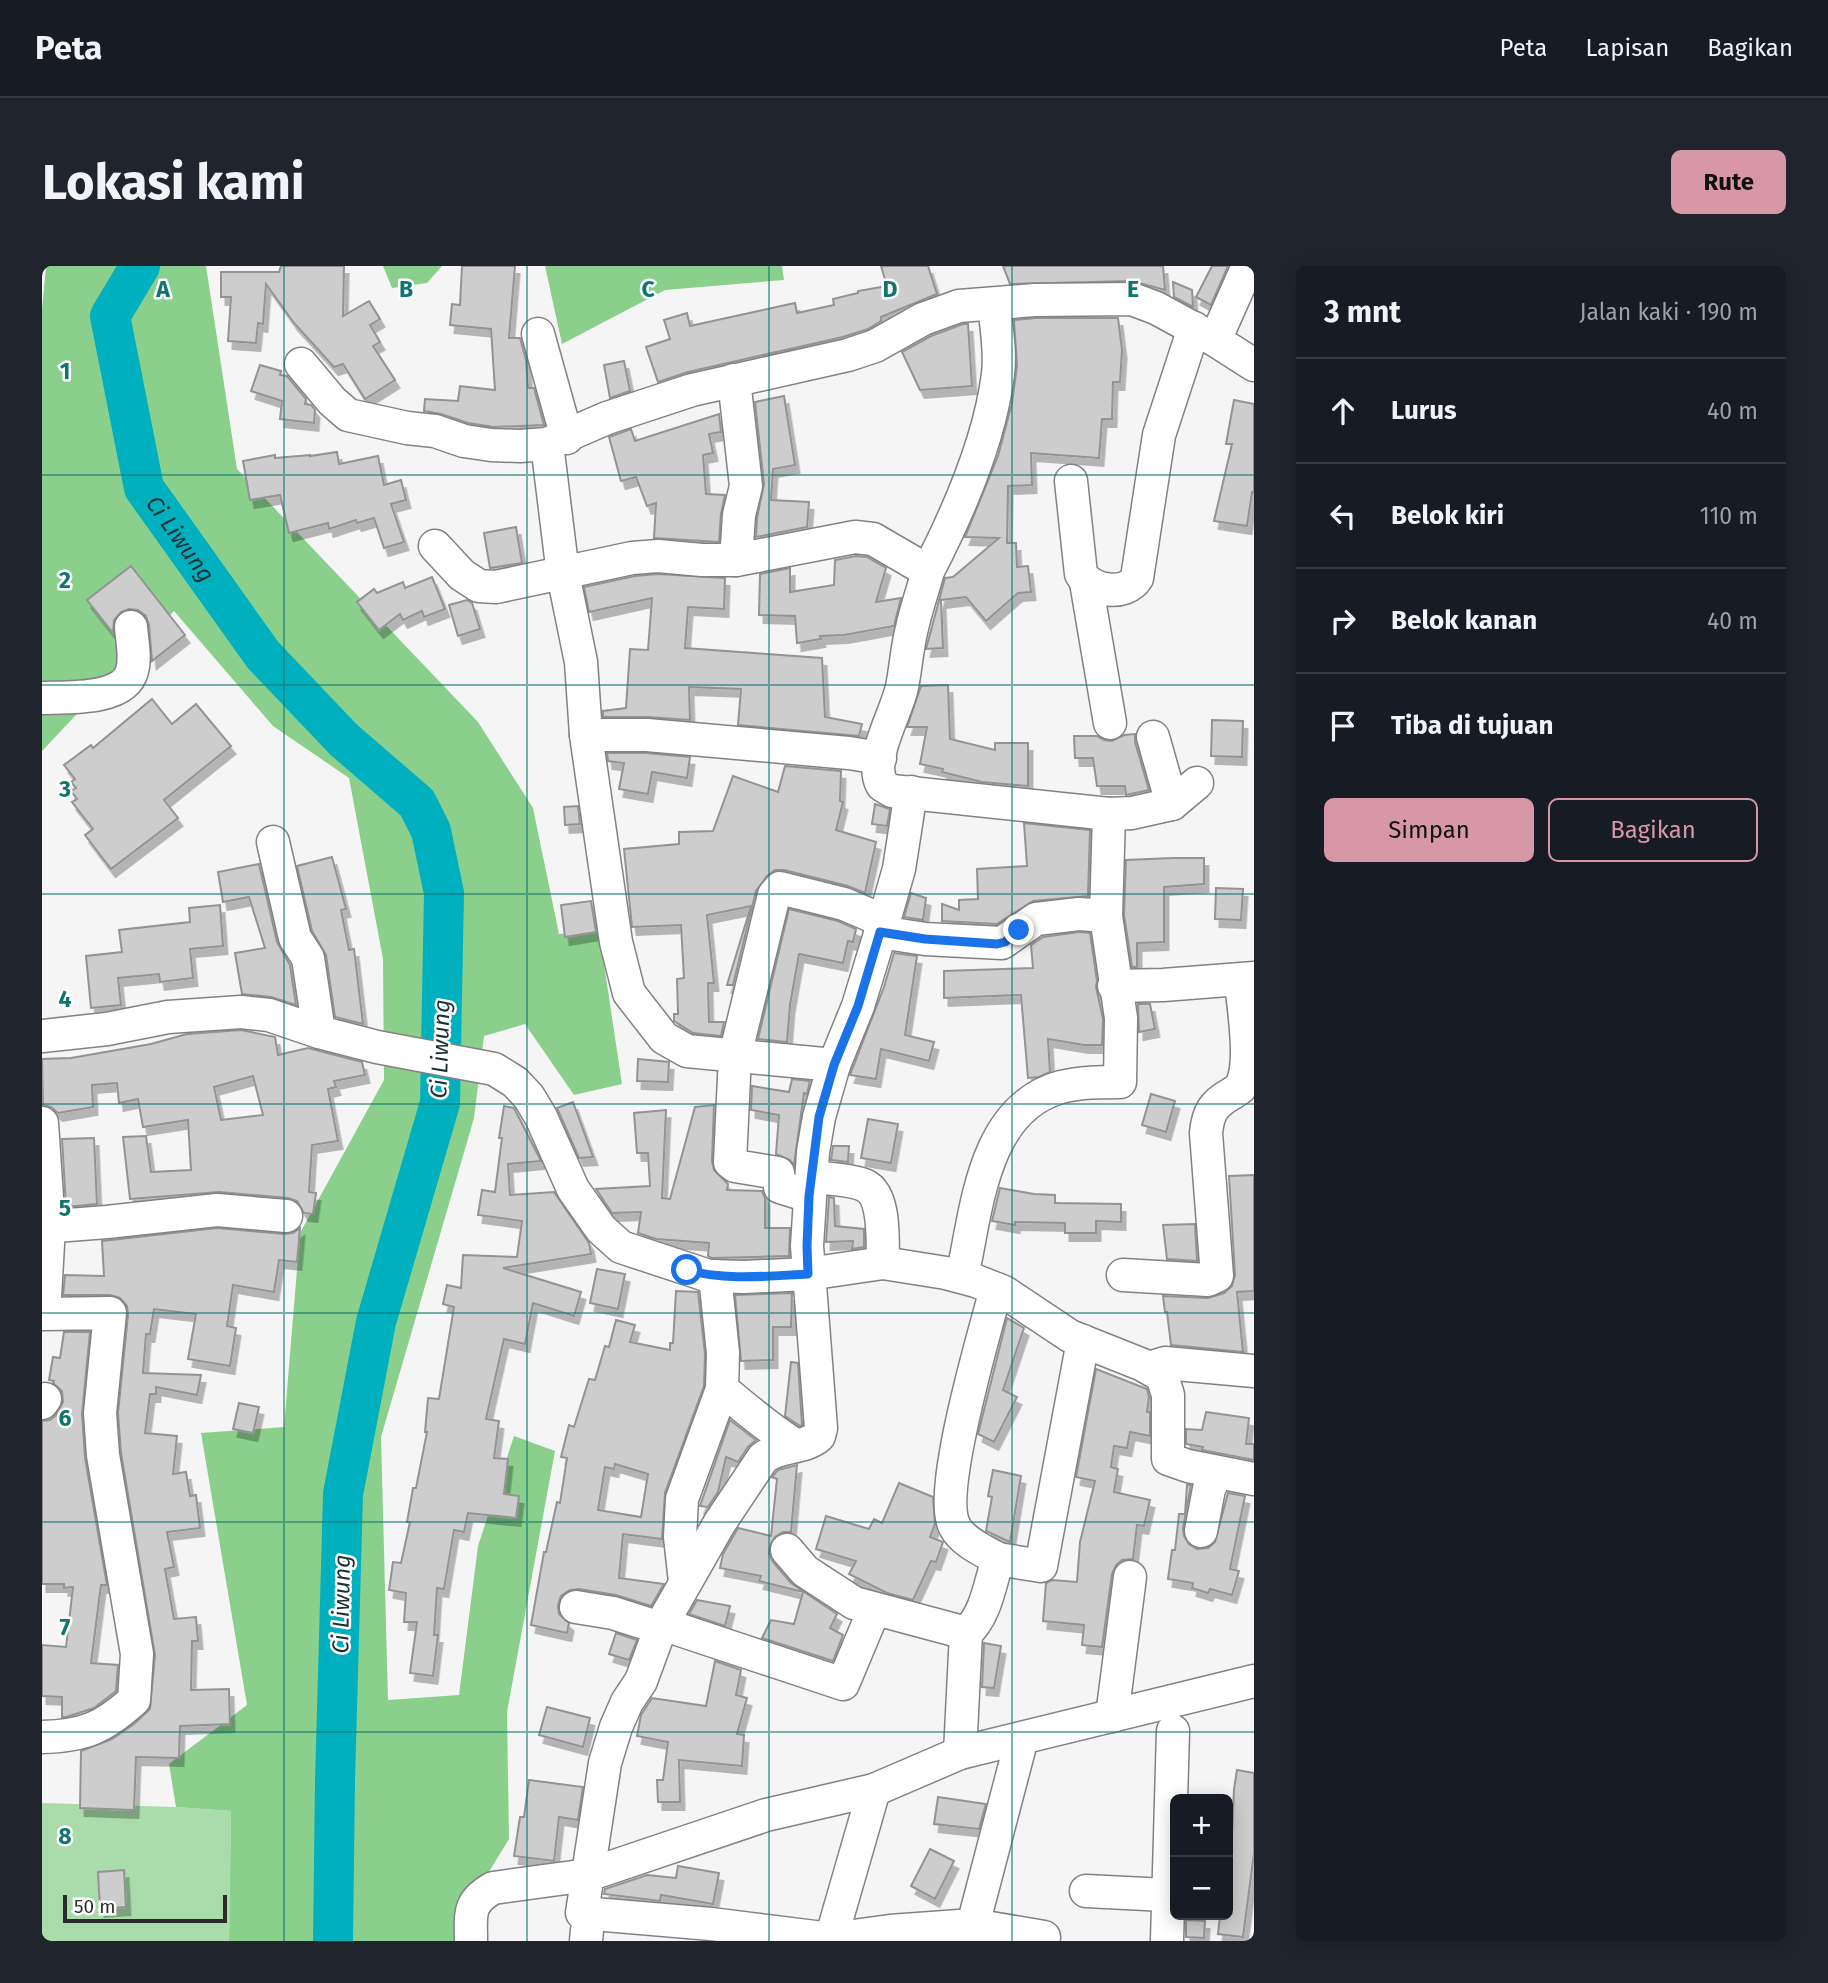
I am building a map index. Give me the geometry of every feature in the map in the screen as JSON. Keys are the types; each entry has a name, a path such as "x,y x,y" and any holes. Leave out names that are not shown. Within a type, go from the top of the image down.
{"street":[{"path":"1086,582 1112,590 1133,585 1137,578 1159,435 1204,334 1248,266"},
{"path":"301,364 332,401 348,415 407,428 435,431 491,446 557,441 607,418 692,390 848,355 875,345 923,319 959,306 1035,300 1132,299 1156,308 1254,365"},
{"path":"994,304 999,372 991,412 954,521 928,570 912,626 902,688 880,758 878,774 882,785 891,791 1110,814 1132,813 1172,804 1198,783"},
{"path":"538,334 557,441 563,574 581,662 586,734 617,942 629,993 655,1028 673,1045 687,1051 834,1065"},
{"path":"734,380 746,486 739,515 736,560"},
{"path":"1071,481 1078,564 1086,582 1110,723"},
{"path":"435,546 462,575 479,586 514,585 632,558 657,556 736,560 855,537 873,539 928,570"},
{"path":"42,698 101,694 124,684 131,675 133,664 131,627"},
{"path":"586,734 647,735 849,752 880,758"},
{"path":"1153,737 1172,804"},
{"path":"911,792 899,869 858,1006 834,1065 819,1117 813,1152 807,1246 821,1428 819,1436 813,1441 773,1450 763,1458 719,1524 661,1626 641,1681 627,1702 616,1727 605,1763 582,1913 711,1924 831,1939 973,1924 1044,1937"},
{"path":"961,1277 990,1154 1017,1111 1039,1096 1061,1087 1087,1082 1121,1082 1122,1038 1106,916 1110,814"},
{"path":"273,842 295,938 308,958 319,1032"},
{"path":"883,1263 880,1203 871,1188 863,1184 779,1186 778,1173 735,1166 730,1162 735,1056 776,891 789,889 844,904 882,926 925,939 1002,943 1036,919 1079,914 1106,916"},
{"path":"1114,985 1163,985 1247,979 1249,1066 1240,1088 1220,1100 1211,1109 1207,1119 1217,1276 1208,1280 1123,1275"},
{"path":"42,1036 107,1029 168,1017 241,1012 269,1015 377,1047 494,1069 515,1082 529,1097 541,1117 573,1189 612,1240 621,1247 675,1266 716,1276 808,1274 883,1263 961,1277 996,1289 1070,1336 1149,1368 1162,1376 1167,1384 1168,1460 1217,1473 1254,1479"},
{"path":"42,1124 46,1227 44,1314 110,1313 100,1413 103,1455 137,1654 134,1700 111,1721 72,1736 42,1737"},
{"path":"46,1227 217,1210 286,1216"},
{"path":"685,1582 680,1537 682,1499 722,1389 723,1353 716,1276"},
{"path":"996,1289 957,1442 951,1506 956,1530 998,1559 1041,1566 1083,1341"},
{"path":"1149,1368 1164,1363 1254,1371"},
{"path":"722,1389 764,1426 795,1445"},
{"path":"1201,1531 1209,1489 1217,1473"},
{"path":"787,1550 805,1571 854,1603 966,1633"},
{"path":"960,1752 966,1633 977,1620 998,1559"},
{"path":"1112,1716 1130,1577"},
{"path":"576,1607 613,1613 661,1626 843,1684 874,1610"},
{"path":"471,1941 471,1907 479,1896 493,1888 588,1875 766,1815 874,1790 960,1752 1254,1681"},
{"path":"1167,1941 1166,1895 1173,1731"},
{"path":"973,1924 1022,1738"},
{"path":"831,1939 874,1790"},
{"path":"1086,1891 1166,1895"}],"green space":[{"path":"46,266 206,266 237,469 478,722 533,808 559,934 599,931 622,1084 574,1095 525,1024 484,1036 474,1118 381,1437 388,1700 459,1695 478,1546 514,1436 555,1451 507,1712 509,1839 463,1914 465,1941 229,1941 231,1811 176,1807 169,1764 247,1705 201,1433 284,1427 300,1233 384,1080 383,959 349,778 273,726 174,611 42,751 42,309"},
{"path":"383,266 442,266 427,283 392,288"},
{"path":"545,266 782,266 784,280 665,290 562,344"},
{"path":"42,1803 231,1811 229,1941 42,1941"}],"building":[{"path":"281,266 344,266 343,316 369,301 380,319 370,325 380,342 373,346 395,380 365,399 343,364 334,367 294,323 266,284 263,324 258,323 256,343 228,341 231,297 221,297 221,272 279,272"},
{"path":"462,266 515,266 509,338 520,338 526,360 528,388 534,388 544,425 493,427 424,411 425,399 458,401 460,386 495,390 491,329 450,325 452,304 460,305"},
{"path":"881,266 928,266 937,294 881,317 881,321 868,329 843,337 688,372 658,382 646,347 670,339 664,320 687,313 690,326 795,303 797,313 834,305 833,299 887,286"},
{"path":"1003,266 1163,266 1165,290 1132,281 1010,284"},
{"path":"1212,266 1228,266 1211,305 1196,297"},
{"path":"1173,282 1192,290 1193,307 1174,297"},
{"path":"1118,318 1122,350 1120,382 1113,382 1112,419 1102,419 1099,458 1031,453 1032,485 1008,486 1007,543 1016,543 1017,567 1028,566 1031,592 1018,593 986,621 966,597 941,600 943,648 926,649 945,578 953,577 999,538 965,537 998,456 1012,403 1017,366 1014,320"},
{"path":"968,324 972,386 920,390 902,352 931,336"},
{"path":"624,361 630,391 610,398 604,365"},
{"path":"260,365 281,371 280,375 287,376 306,399 305,404 311,405 315,410 314,423 280,419 282,401 251,391"},
{"path":"784,396 795,465 773,469 771,500 809,502 807,527 756,537 764,484 755,402"},
{"path":"1234,400 1254,404 1254,493 1252,492 1247,526 1214,521 1232,444 1226,444"},
{"path":"719,414 721,432 709,434 713,453 703,455 706,494 725,495 719,542 654,538 656,503 647,506 636,477 621,481 609,437 631,429 635,441"},
{"path":"337,452 339,464 378,456 384,485 401,480 406,500 391,504 404,542 384,548 374,518 357,523 356,520 329,529 328,523 289,533 280,495 250,500 243,461 275,455 275,458"},
{"path":"516,527 522,563 490,568 484,533"},
{"path":"867,557 886,568 876,602 901,598 894,626 844,635 820,636 821,639 797,643 795,616 759,615 760,574 790,568 790,592 834,585 835,560"},
{"path":"131,566 185,635 152,661 146,616 138,610 121,612 114,620 113,633 87,600"},
{"path":"658,574 725,578 724,609 688,607 685,648 822,658 825,717 862,724 859,736 738,725 741,689 689,687 690,720 603,717 603,711 626,708 630,649 648,650 652,598 589,612 584,587"},
{"path":"432,577 445,609 424,617 422,611 403,620 400,614 379,630 357,602 374,589 377,593 403,582 405,588"},
{"path":"467,600 472,603 480,629 458,636 449,605"},
{"path":"948,685 950,739 995,750 995,743 1028,743 1028,786 982,782 920,764 927,727 907,727 921,686"},
{"path":"152,699 172,724 196,704 231,746 164,800 178,818 111,869 85,835 93,829 72,802 77,799 71,791 76,788 71,782 75,779 64,765 91,745 93,748"},
{"path":"1212,720 1243,721 1242,757 1211,756"},
{"path":"1135,734 1149,790 1126,795 1125,786 1097,786 1093,758 1075,758 1074,736 1097,736 1112,741 1124,735"},
{"path":"607,753 690,757 687,778 652,772 648,794 619,789 624,763 608,761"},
{"path":"785,766 841,771 840,801 843,802 836,830 876,842 865,893 848,886 775,870 756,891 733,985 727,985 751,906 707,915 714,983 708,983 709,1022 724,1022 721,1036 693,1033 674,1021 674,1014 678,1014 677,979 684,978 681,925 632,927 624,849 679,844 679,832 713,831 733,776 778,792"},
{"path":"875,804 890,809 887,826 872,824"},
{"path":"578,806 580,824 565,825 564,807"},
{"path":"1024,823 1090,830 1088,896 1033,901 997,924 942,921 942,904 959,910 959,900 978,899 977,869 1027,866"},
{"path":"332,857 346,909 341,910 349,950 354,949 363,1024 335,1017 326,955 312,931 297,866"},
{"path":"1204,858 1204,884 1164,887 1164,942 1137,943 1137,967 1132,967 1124,915 1126,860"},
{"path":"259,864 277,942 290,965 296,1005 271,997 242,994 235,953 265,948 249,897 223,902 218,872"},
{"path":"1216,888 1243,889 1241,920 1215,919"},
{"path":"911,893 926,898 923,920 904,917"},
{"path":"591,901 596,932 565,937 561,905"},
{"path":"220,905 223,946 190,949 193,978 160,982 159,974 118,978 121,1005 91,1008 86,956 122,952 119,930 190,922 189,908"},
{"path":"789,909 838,921 856,929 853,942 848,941 843,963 799,954 787,1042 758,1039"},
{"path":"1090,933 1096,987 1103,1019 1102,1045 1048,1039 1050,1072 1028,1078 1021,995 944,998 944,971 1033,968 1031,945 1043,937"},
{"path":"894,953 917,956 905,1035 934,1042 929,1061 881,1049 876,1079 850,1075 884,987"},
{"path":"1138,1004 1150,1004 1155,1029 1139,1032"},
{"path":"241,1030 275,1037 278,1055 308,1048 362,1062 365,1075 334,1081 336,1087 328,1089 338,1141 312,1145 309,1192 316,1193 313,1214 304,1213 297,1201 288,1198 219,1192 130,1199 123,1137 146,1136 151,1172 191,1170 188,1120 143,1127 138,1099 119,1103 117,1083 92,1085 93,1107 58,1113 43,1105 42,1059 71,1058 151,1044 187,1034","holes":["253,1076 263,1115 221,1120 214,1087"]},
{"path":"638,1059 669,1062 668,1082 637,1081"},
{"path":"792,1079 810,1081 807,1094 804,1093 794,1165 790,1160 776,1154 779,1115 751,1110 752,1086 789,1092"},
{"path":"1151,1094 1175,1101 1166,1132 1142,1125"},
{"path":"573,1102 593,1157 579,1158 557,1108"},
{"path":"714,1105 714,1170 728,1184 727,1190 762,1191 765,1198 765,1228 790,1228 789,1256 712,1258 708,1256 709,1243 656,1239 638,1233 641,1212 612,1213 596,1189 650,1186 648,1153 637,1153 634,1113 666,1110 662,1198 670,1199 695,1107"},
{"path":"504,1106 514,1108 541,1161 508,1164 510,1195 554,1192 589,1243 591,1254 503,1268 581,1292 574,1316 533,1303 525,1344 504,1339 486,1419 499,1421 494,1458 508,1459 504,1494 519,1496 516,1518 468,1513 464,1532 454,1530 444,1589 437,1588 434,1635 438,1635 433,1676 410,1673 417,1622 404,1622 406,1593 389,1590 393,1562 401,1563 410,1522 407,1522 413,1488 416,1488 427,1432 428,1398 439,1399 454,1307 443,1304 447,1285 461,1288 463,1255 517,1257 522,1221 478,1215 482,1190 495,1192"},
{"path":"868,1119 898,1124 891,1163 861,1158"},
{"path":"94,1138 97,1204 66,1207 62,1139"},
{"path":"833,1146 849,1146 848,1162 831,1160"},
{"path":"1254,1175 1254,1291 1237,1292 1243,1352 1171,1345 1163,1296 1208,1298 1224,1293 1232,1286 1235,1275 1229,1176"},
{"path":"1000,1188 1055,1195 1055,1203 1121,1204 1121,1222 1096,1221 1096,1233 1065,1233 1065,1223 1015,1222 1015,1225 992,1221"},
{"path":"829,1197 834,1198 835,1226 864,1229 864,1247 852,1249 853,1241 826,1242"},
{"path":"1195,1224 1197,1261 1167,1259 1163,1225"},
{"path":"217,1228 284,1234 293,1233 300,1228 297,1262 279,1260 274,1292 233,1285 227,1326 236,1328 230,1366 188,1359 196,1314 154,1309 150,1334 146,1334 143,1373 201,1375 197,1395 156,1387 156,1394 150,1394 145,1433 177,1436 173,1474 186,1472 190,1496 196,1495 200,1528 167,1532 174,1567 165,1569 174,1619 196,1617 198,1641 192,1641 191,1690 229,1689 230,1724 180,1726 179,1758 136,1757 134,1810 80,1808 81,1751 112,1739 150,1709 155,1655 121,1453 118,1413 127,1306 120,1298 110,1295 63,1295 65,1275 104,1276 102,1241"},
{"path":"597,1269 625,1274 618,1309 590,1303"},
{"path":"676,1291 698,1292 705,1354 704,1386 665,1493 662,1539 623,1534 619,1578 664,1584 651,1606 616,1595 570,1590 561,1596 558,1605 559,1614 569,1623 567,1633 531,1625 544,1552 557,1502 560,1503 567,1458 561,1457 569,1425 574,1427 589,1379 595,1380 605,1346 609,1347 616,1320 635,1325 630,1342 670,1350 670,1343 673,1343","holes":["615,1464 648,1474 641,1517 598,1510 605,1467 614,1469"]},
{"path":"792,1293 791,1327 773,1327 773,1360 741,1361 735,1295"},
{"path":"1007,1318 1024,1328 1003,1390 1017,1397 994,1442 978,1434"},
{"path":"64,1332 90,1332 82,1414 85,1458 107,1585 101,1585 91,1663 118,1665 116,1691 94,1708 62,1717 62,1697 42,1696 42,1645 66,1647 73,1587 64,1588 64,1584 42,1584 42,1421 50,1420 56,1415 63,1402 62,1391 54,1381 49,1380 53,1357 60,1358"},
{"path":"791,1362 798,1363 800,1426 785,1416"},
{"path":"1096,1369 1147,1389 1147,1412 1150,1412 1150,1436 1130,1432 1127,1448 1114,1446 1111,1467 1118,1469 1114,1492 1150,1500 1144,1526 1137,1525 1133,1559 1122,1560 1112,1574 1102,1647 1082,1645 1084,1625 1043,1621 1046,1583 1052,1580 1077,1582 1080,1542 1095,1481 1076,1477"},
{"path":"239,1403 259,1407 253,1433 233,1429"},
{"path":"1206,1412 1249,1418 1246,1444 1254,1444 1254,1460 1202,1450 1203,1447 1186,1444 1186,1429 1202,1430"},
{"path":"730,1420 756,1440 738,1462 726,1457 718,1492 708,1507 700,1506"},
{"path":"797,1465 791,1532 783,1532 775,1537 769,1553 791,1583 837,1614 830,1628 843,1635 833,1661 762,1638 771,1620 794,1624 803,1592 759,1581 761,1576 720,1568 723,1554 738,1528 771,1536 777,1479 772,1477 778,1470"},
{"path":"993,1470 1021,1476 1010,1542 986,1531"},
{"path":"899,1483 933,1497 935,1524 930,1537 943,1542 936,1562 931,1561 913,1600 887,1593 849,1574 856,1561 816,1549 826,1516 869,1529 874,1519 882,1523"},
{"path":"1187,1485 1191,1485 1184,1536 1189,1544 1197,1549 1208,1548 1215,1542 1228,1493 1245,1496 1230,1569 1239,1571 1232,1595 1210,1589 1208,1593 1192,1588 1193,1583 1168,1579 1179,1514 1185,1514"},
{"path":"697,1600 730,1606 725,1626 689,1614"},
{"path":"616,1633 637,1640 629,1660 609,1654"},
{"path":"984,1643 1001,1646 994,1688 982,1687"},
{"path":"715,1661 741,1670 736,1695 747,1698 737,1734 744,1735 742,1766 679,1760 680,1802 658,1802 657,1780 663,1780 668,1742 637,1736 641,1715 652,1698 706,1706"},
{"path":"547,1707 590,1718 583,1747 539,1735"},
{"path":"1237,1770 1254,1773 1254,1853 1243,1937 1218,1934 1219,1920 1233,1920 1234,1789"},
{"path":"529,1780 583,1787 578,1820 559,1817 554,1861 514,1856 520,1817 524,1817"},
{"path":"938,1797 986,1804 979,1829 934,1824"},
{"path":"930,1849 954,1861 935,1899 911,1886"},
{"path":"678,1866 719,1873 713,1904 661,1895 660,1901 604,1894 605,1889 647,1875 676,1878"},
{"path":"124,1870 126,1907 100,1909 98,1872"},
{"path":"1186,1920 1205,1921 1204,1938 1186,1937"}],"waterway":[{"name":"Ci Liwung","path":"140,266 110,316 144,488 263,655 344,740 417,803 431,831 444,893 440,1103 376,1322 343,1494 333,1941"}],"route":[{"path":"687,1270 709,1276 744,1278 808,1274 809,1196 819,1117 834,1065 858,1006 880,932 925,939 997,944 1005,942 1019,930"}]}
